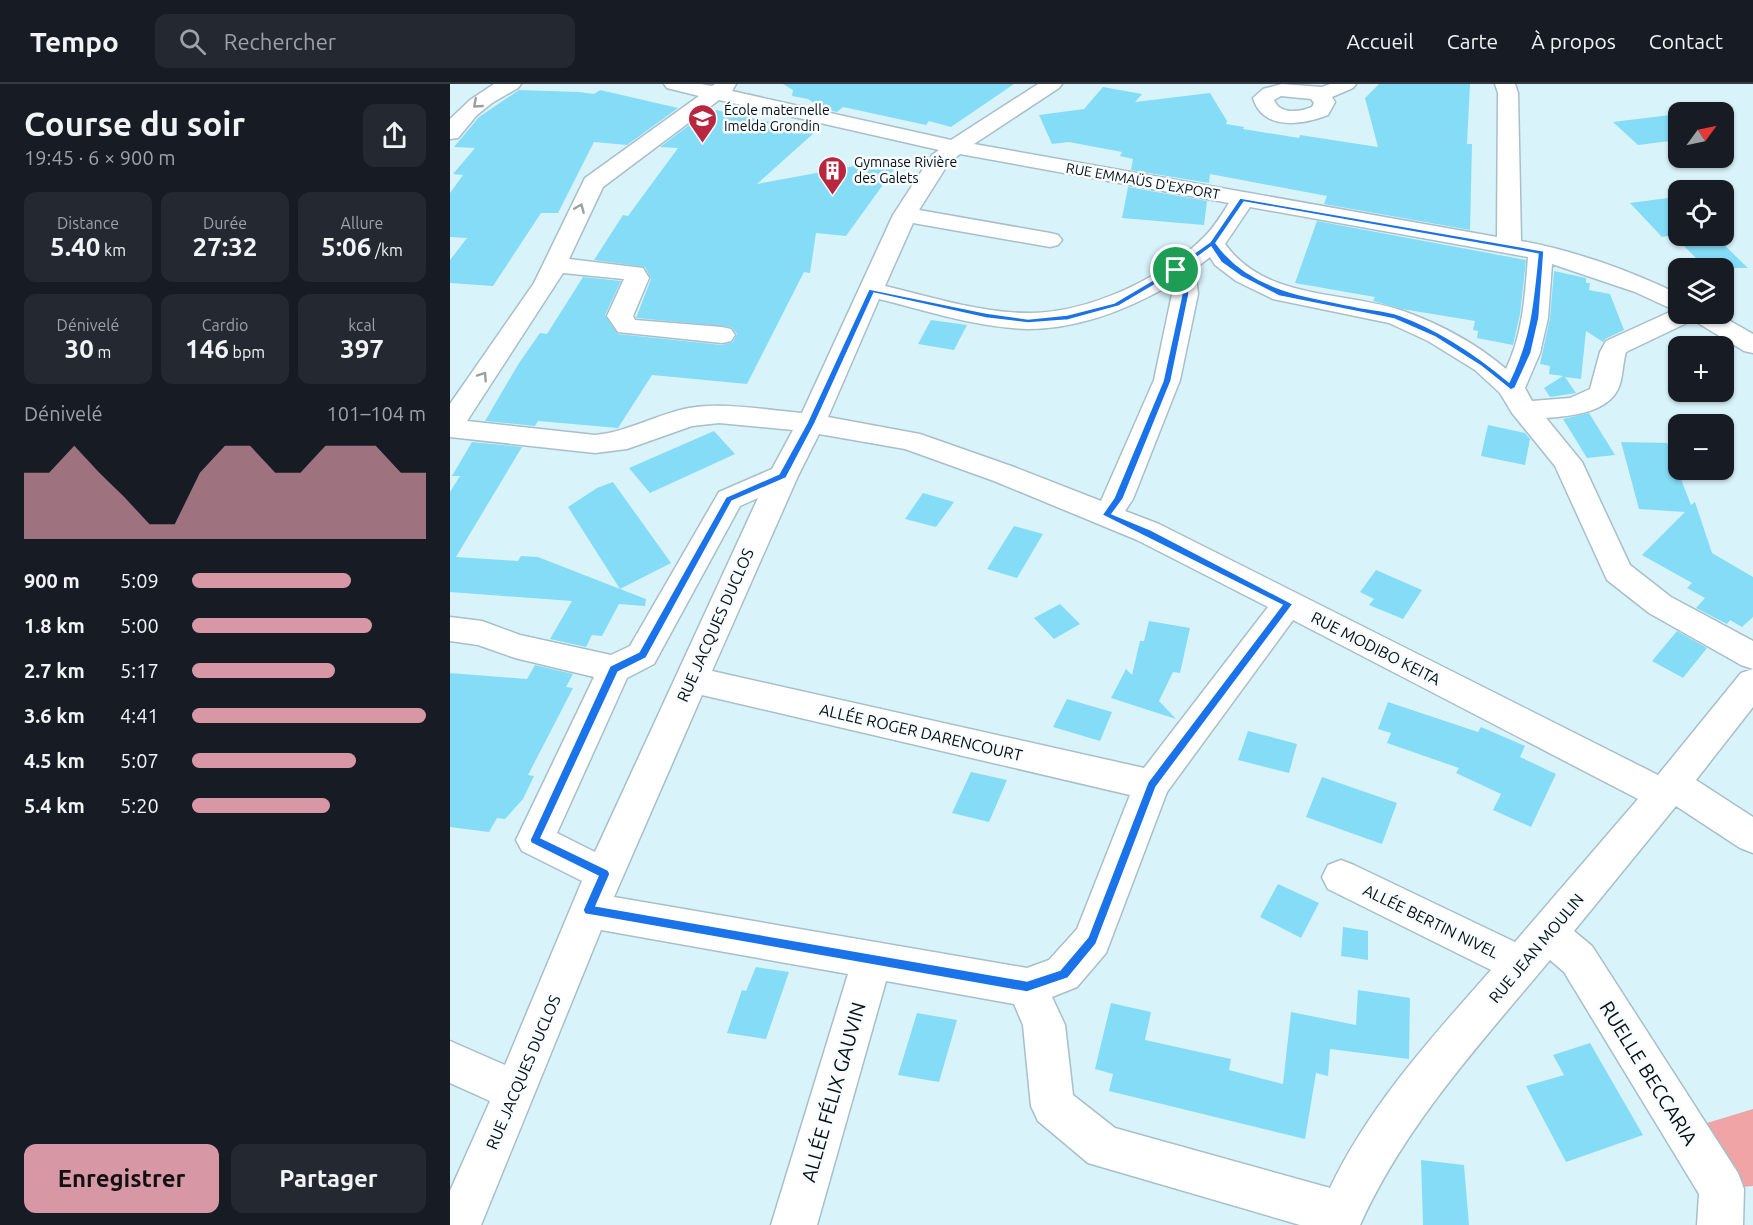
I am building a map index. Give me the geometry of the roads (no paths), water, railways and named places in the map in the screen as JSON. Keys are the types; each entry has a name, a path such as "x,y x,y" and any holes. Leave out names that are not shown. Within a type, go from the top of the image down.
{"street":[{"path":"450,133 482,99 512,84"},
{"name":"RUE EMMAÜS D'EXPORT","path":"674,84 721,89 955,147 1541,252 1644,287 1668,298"},
{"name":"RUE JACQUES DUCLOS","path":"458,1225 516,1091 604,874 783,476 811,423 905,215 940,160 955,147 1052,84"},
{"path":"1317,93 1327,92 1346,84"},
{"path":"1505,84 1508,93 1509,246"},
{"path":"450,426 556,265 593,183 721,89"},
{"path":"872,290 986,316 1028,321 1068,318 1116,304 1176,270 1212,243 1243,200"},
{"path":"905,215 1050,240"},
{"path":"1212,243 1224,260 1282,294 1396,317 1437,335 1484,364 1518,399 1568,462 1618,572 1660,605 1753,656"},
{"path":"1518,399 1533,327 1541,252"},
{"path":"556,265 634,273 637,278 620,316 621,321 627,327 722,335"},
{"path":"1107,515 1118,499 1167,381 1185,294 1184,277 1176,270"},
{"path":"1518,399 1579,404 1596,398 1604,391 1615,347 1668,322"},
{"path":"1718,324 1753,345"},
{"name":"RUE MODIBO KEITA","path":"450,426 595,444 617,442 689,417 719,414 811,423 910,441 1004,474 1148,532 1288,604 1668,790 1753,837"},
{"path":"604,874 535,840 614,669 642,655 729,499 783,476"},
{"path":"589,910 1027,987 1064,974 1092,940 1152,785 1288,604"},
{"path":"450,629 482,633 515,646 614,669"},
{"name":"ALLÉE ROGER DARENCOURT","path":"691,679 1152,785"},
{"name":"RUE JEAN MOULIN","path":"1339,1220 1378,1145 1424,1080 1668,790 1753,682"},
{"name":"ALLÉE BERTIN NIVEL","path":"1341,877 1521,965"},
{"name":"RUELLE BECCARIA","path":"1548,934 1578,959 1722,1189 1720,1225"},
{"name":"ALLÉE FÉLIX GAUVIN","path":"794,1225 872,960"},
{"path":"1027,987 1044,1025 1053,1106 1104,1147 1339,1220"},
{"path":"450,1062 516,1091"}],"place":[{"name":"École maternelle Imelda Grondin","path":"703,144"},
{"name":"Gymnase Rivière des Galets","path":"833,196"}]}
